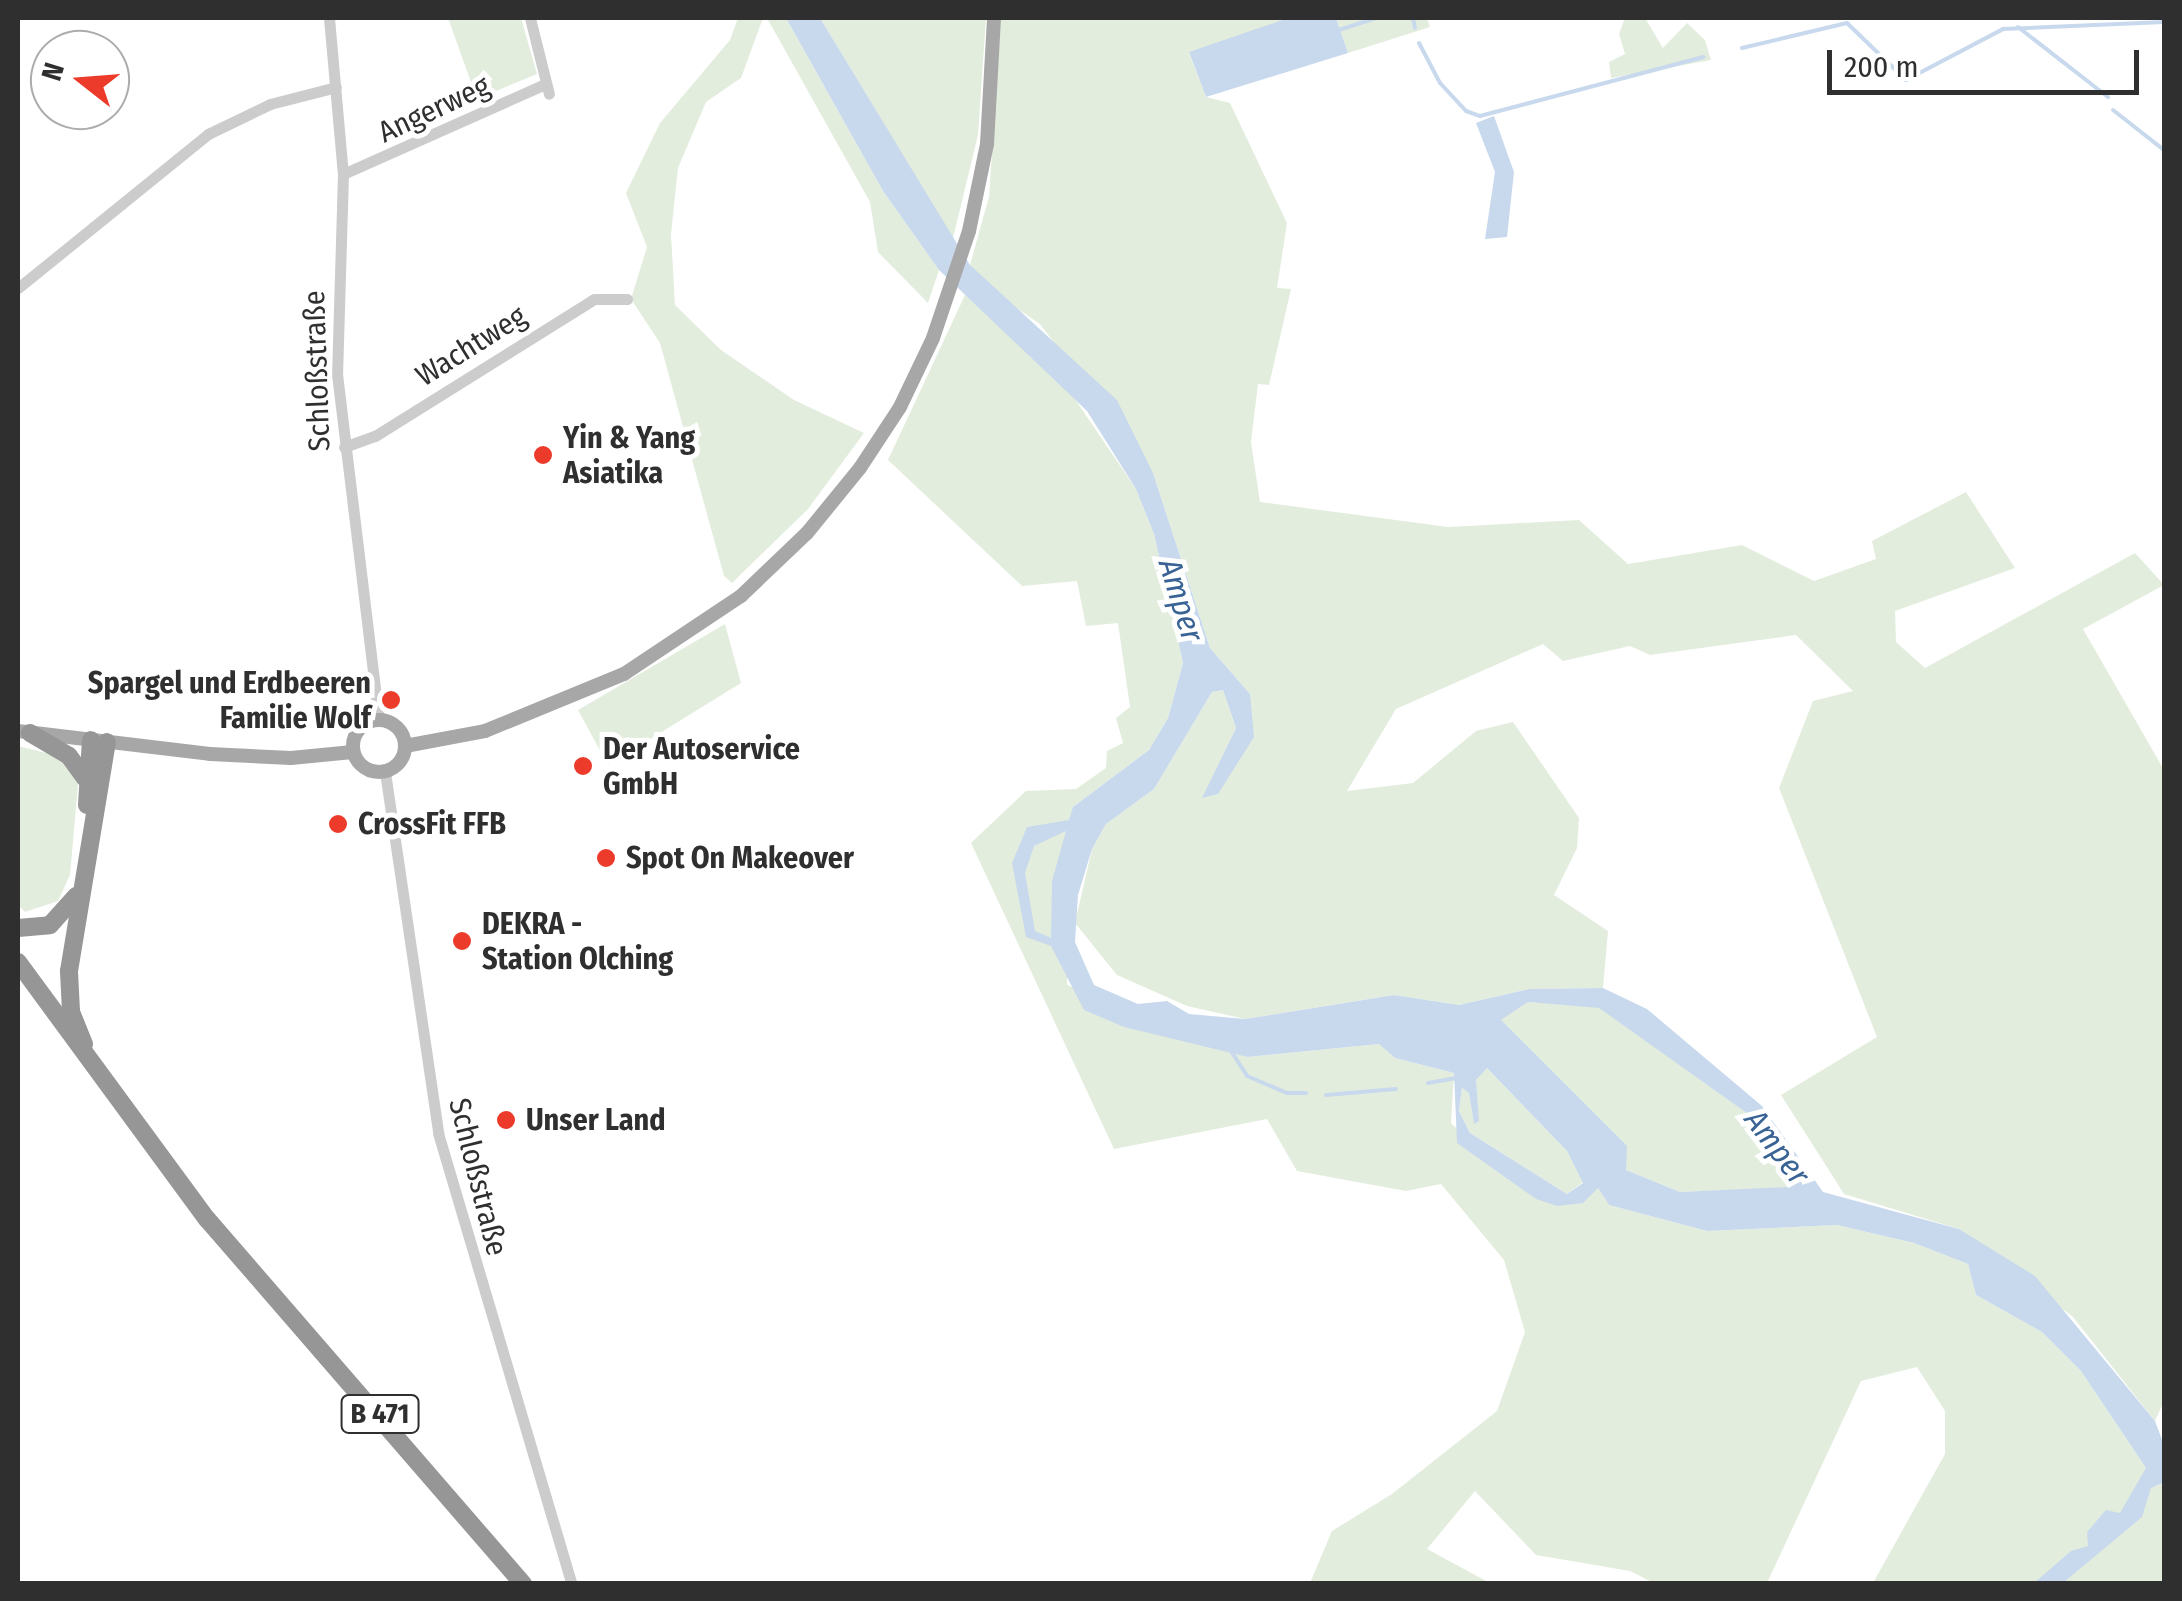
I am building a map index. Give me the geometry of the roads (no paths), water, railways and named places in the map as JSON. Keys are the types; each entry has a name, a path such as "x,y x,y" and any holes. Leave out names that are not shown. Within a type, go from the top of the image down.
{"highway":[{"path":"24,732 69,756 84,778 89,821"},
{"path":"84,778 99,741"},
{"path":"87,1063 69,996 78,891 99,741"},
{"path":"18,928 50,925 78,891"},
{"name":"B 471","path":"18,962 87,1063 232,1249 524,1584"}],"main road":[{"path":"405,746 484,730 550,707 624,674 740,596 807,533 860,468 900,407 948,297 968,231 987,144 994,18"},
{"path":"379,720 400,730 405,746 400,762 385,772 369,770 354,752 359,730 379,720"},
{"path":"24,732 291,758 354,752"}],"street":[{"name":"Schloßstraße","path":"329,18 343,174 336,309 344,447 379,720"},
{"name":"Angerweg","path":"343,174 547,89 530,18"},
{"path":"18,288 208,134 270,104 336,87"},
{"name":"Wachtweg","path":"344,447 375,436 594,299 627,300"},
{"name":"Schloßstraße","path":"385,772 438,1133 572,1584"}],"water":[{"name":"Amper","path":"786,18 820,18 970,265 1117,400 1153,473 1210,648 1250,694 1254,737 1218,794 1202,798 1236,728 1223,690 1212,692 1154,789 1106,824 1092,849 1078,895 1075,942 1094,985 1138,1004 1167,1001 1189,1014 1245,1019 1394,995 1459,1005 1529,989 1603,988 1647,1009 1762,1106 1823,1192 1959,1229 2035,1276 2155,1421 2164,1445 2164,1482 2151,1488 2142,1517 2063,1583 2034,1583 2071,1551 2088,1546 2087,1532 2106,1510 2120,1513 2146,1468 2081,1371 2042,1332 1976,1295 1968,1264 1914,1243 1837,1225 1707,1231 1609,1205 1598,1188 1583,1203 1557,1206 1536,1199 1457,1143 1454,1073 1395,1058 1379,1044 1248,1057 1124,1027 1084,1010 1051,946 1026,937 1012,863 1027,827 1069,820 1073,807 1149,750 1168,718 1183,663 1154,534 1136,489 1087,411 939,270 883,191","holes":["1066,831 1052,881 1051,938 1035,931 1025,873 1034,846","1528,1002 1599,1008 1758,1121 1788,1187 1680,1192 1626,1170 1627,1146 1501,1020","1487,1068 1567,1151 1583,1183 1567,1194 1470,1133 1459,1111 1462,1088 1469,1093 1474,1124 1479,1121 1476,1080"]},
{"path":"1288,18 1336,18 1348,53 1206,97 1189,52"},
{"path":"1494,116 1514,172 1507,237 1485,239 1495,172 1476,123"}],"waterway":[{"path":"1339,30 1377,18"},
{"path":"1413,18 1415,28"},
{"path":"1742,48 1847,23 1906,80 2003,29 2164,22"},
{"path":"2018,27 2108,97"},
{"path":"1419,43 1440,83 1466,111 1480,116 1703,57"},
{"path":"2113,110 2164,150"},
{"path":"1229,1048 1247,1076 1287,1093 1306,1093"},
{"path":"1428,1083 1457,1078"},
{"path":"1326,1095 1396,1089"}],"place":[{"name":"Yin & Yang Asiatika","path":"543,455"},
{"name":"Spargel und Erdbeeren Familie Wolf","path":"391,700"},
{"name":"Der Autoservice GmbH","path":"583,766"},
{"name":"CrossFit FFB","path":"338,824"},
{"name":"Spot On Makeover","path":"606,858"},
{"name":"DEKRA - Station Olching","path":"462,941"},
{"name":"Unser Land","path":"506,1120"}]}
